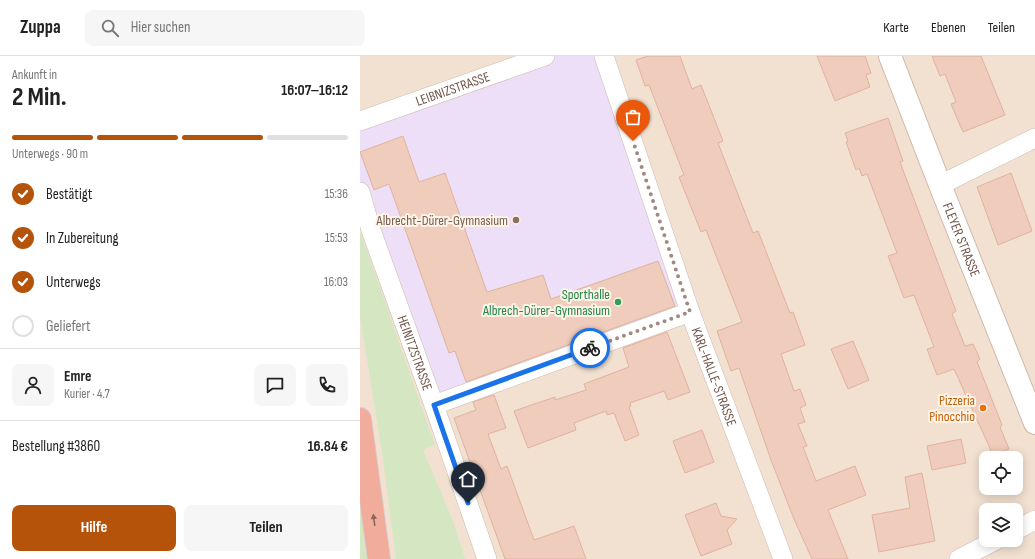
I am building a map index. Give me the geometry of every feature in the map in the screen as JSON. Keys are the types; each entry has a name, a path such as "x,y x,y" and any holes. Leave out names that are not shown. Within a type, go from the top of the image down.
{"highway":[{"path":"360,419 379,559"}],"street":[{"name":"LEIBNIZSTRASSE","path":"360,121 545,56"},
{"name":"KARL-HALLE-STRASSE","path":"604,56 690,312 783,559"},
{"name":"FLEYER STRASSE","path":"890,56 1035,423"},
{"path":"940,185 1035,138"},
{"name":"HEINITZSTRASSE","path":"360,192 371,230 434,405 487,559"},
{"path":"434,405 690,312"},
{"path":"1023,526 1035,520"},
{"path":"959,559 982,547"}],"shaded area":[{"path":"360,56 1035,56 1035,559 360,559"},
{"name":"Albrecht-Dürer-Gymnasium","path":"545,56 604,56 690,312 434,405 360,186 360,121"}],"green space":[{"path":"360,232 435,444 423,450 453,521 465,559 396,559 383,459 360,316"},
{"path":"360,493 369,559 360,559"}],"building":[{"path":"648,56 680,56 692,89 701,85 723,141 718,143 753,233 758,231 790,313 793,312 805,345 781,354 794,391 800,389 806,405 800,408 805,422 798,424 807,446 803,447 816,481 855,466 866,495 828,510 848,559 812,559 794,519 771,460 739,368 731,371 717,331 742,322 706,230 701,232 679,177 684,175 649,85 645,86 636,60"},
{"path":"817,56 865,56 871,73 866,75 870,87 835,101"},
{"path":"932,56 981,56 1005,115 963,132 951,104 956,102 945,74 940,76"},
{"path":"888,118 903,161 900,162 956,311 952,314 965,346 973,344 980,359 977,362 1002,425 1000,427 1009,449 1004,451 991,451 954,369 937,375 927,349 934,347 914,295 904,298 888,256 897,253 867,174 862,176 859,168 856,170 846,142 848,141 845,133"},
{"path":"403,136 419,182 445,173 487,292 543,275 551,299 658,261 675,306 466,382 455,351 449,353 389,184 374,190 360,152"},
{"path":"1011,173 1032,231 998,245 977,187"},
{"path":"667,332 690,392 668,400 664,391 630,403 631,406 629,407 639,435 625,441 614,413 607,415 606,411 574,423 576,430 528,448 514,411 555,397 555,400 586,390 584,384 629,367 623,348"},
{"path":"853,341 869,380 848,389 831,349"},
{"path":"494,395 506,428 488,434 501,469 507,466 534,540 574,526 586,559 505,559 454,418 476,410 473,402"},
{"path":"702,430 714,462 685,473 673,441"},
{"path":"961,439 966,463 932,470 927,446"},
{"path":"922,473 935,541 879,552 872,515 910,508 905,477"},
{"path":"716,503 721,516 737,519 727,530 732,544 701,556 685,515"}],"way so far":[{"path":"590,348 690,312 633,141"}],"place":[{"name":"Albrecht-Dürer-Gymnasium","path":"516,220"},
{"name":"Sporthalle Albrech-Dürer-Gymnasium","path":"618,302"},
{"name":"Pizzeria Pinocchio","path":"983,408"}],"route":[{"path":"468,503 434,405 590,348"}]}
